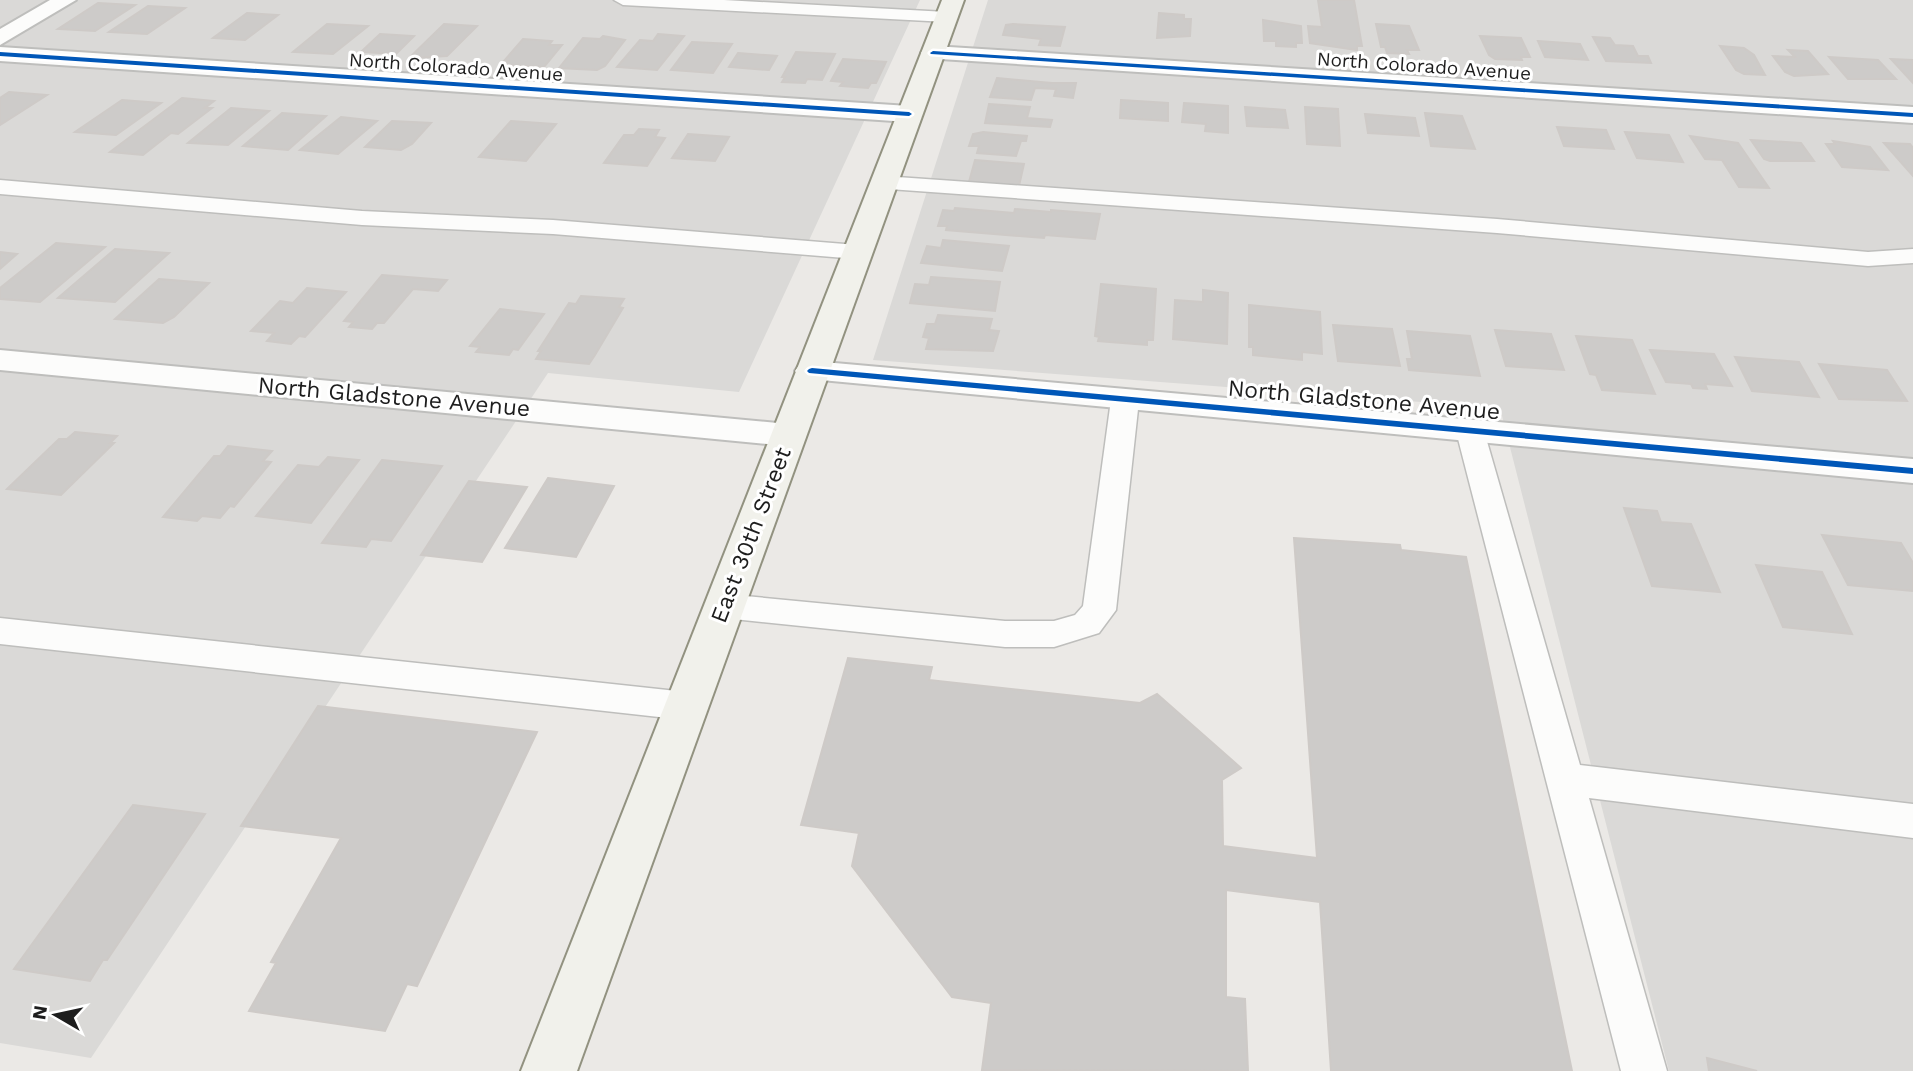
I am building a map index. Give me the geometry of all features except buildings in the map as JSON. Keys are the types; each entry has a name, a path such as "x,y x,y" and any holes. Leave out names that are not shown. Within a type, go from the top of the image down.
{"main road":[{"name":"East 30th Street","path":"549,1071 950,8"}],"street":[{"path":"0,38 65,0"},
{"name":"North Colorado Avenue","path":"933,53 1913,115"},
{"name":"North Colorado Avenue","path":"0,54 909,114"},
{"name":"North Gladstone Avenue","path":"0,360 788,435"},
{"name":"North Gladstone Avenue","path":"811,371 1913,471"}],"lane":[{"path":"623,0 950,8"},
{"path":"883,183 1497,226 1868,259 1913,256"},
{"path":"0,187 362,218 553,227 857,252"},
{"path":"724,606 1005,634 1054,634 1087,624 1099,610 1125,400"},
{"path":"1470,431 1644,1071"},
{"path":"0,631 686,706"},
{"path":"1564,779 1913,821"}],"shaded area":[{"path":"0,0 920,0 739,392 548,373 91,1058 0,1043"},
{"path":"988,0 1913,0 1913,1071 1669,1071 1500,408 873,360"}],"cycle path":[{"path":"933,53 1913,115"},
{"path":"0,54 909,114"},
{"path":"812,371 1913,471"}]}
